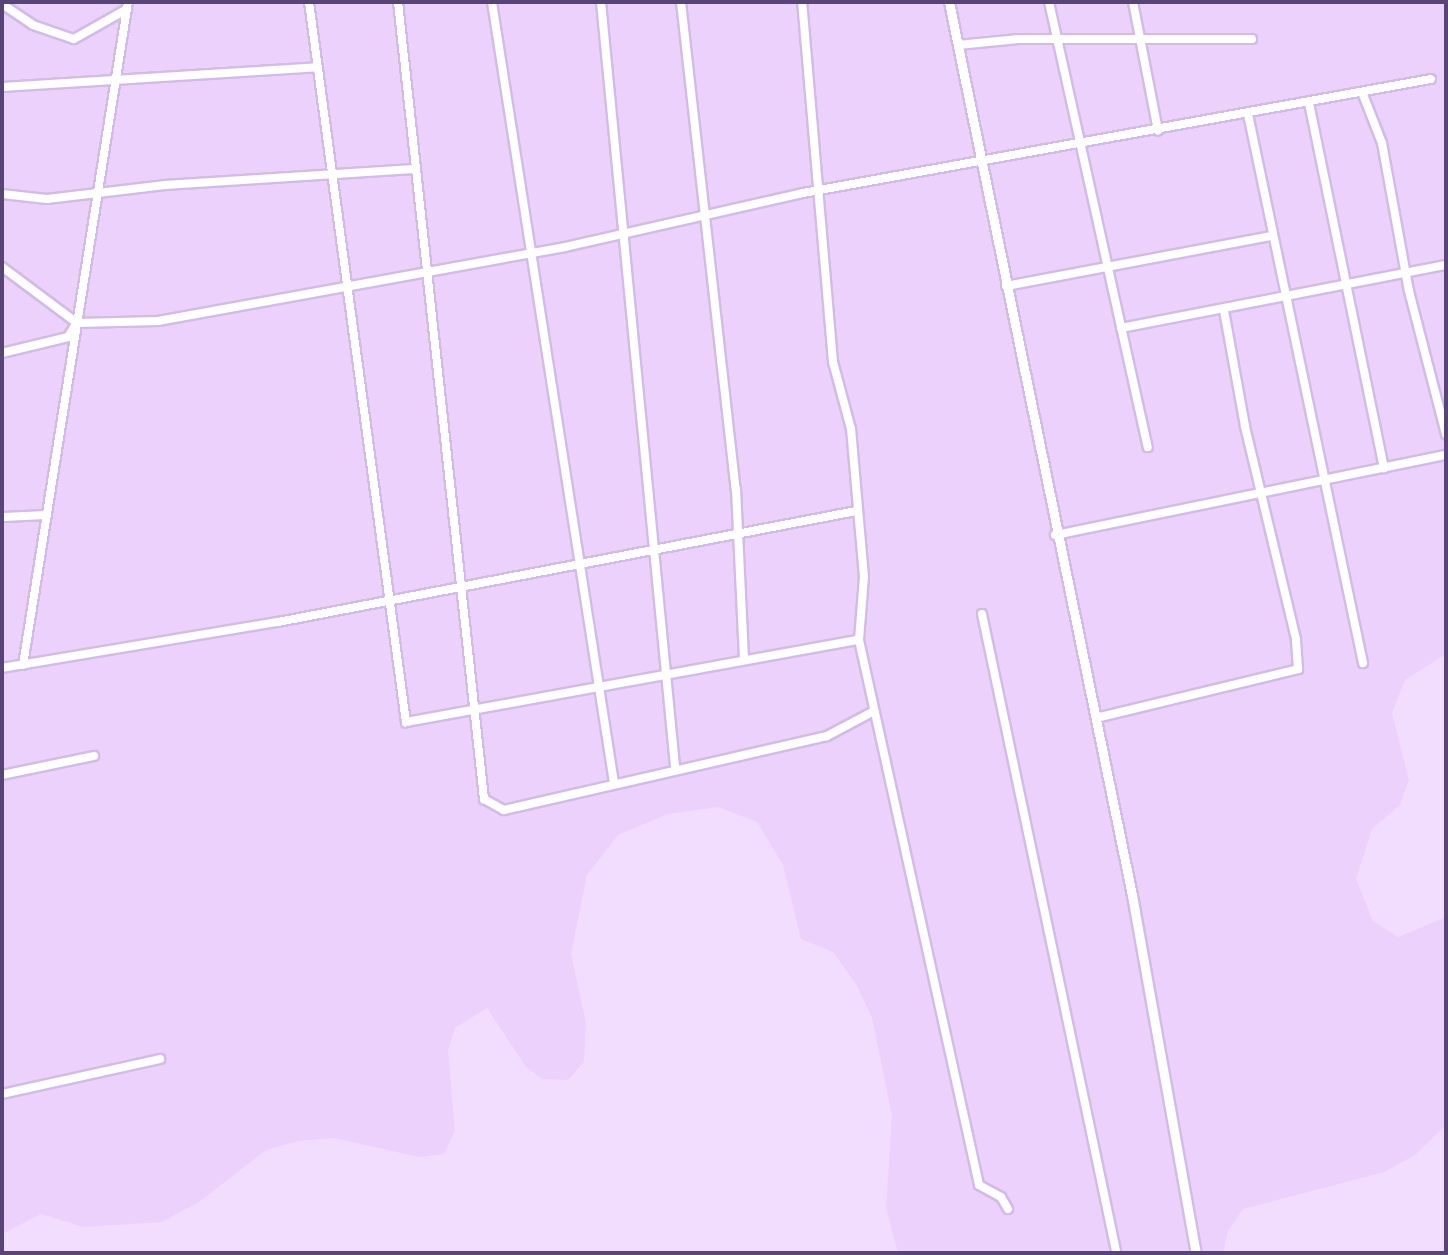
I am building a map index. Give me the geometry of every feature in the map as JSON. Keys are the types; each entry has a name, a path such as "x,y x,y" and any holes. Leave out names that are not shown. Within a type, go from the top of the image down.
{"street":[{"path":"309,2 330,176 349,289 406,722 859,640"},
{"path":"398,2 413,169 430,274 464,583 484,799 489,806 504,810 675,767 827,736 874,711"},
{"path":"492,2 582,562 614,783"},
{"path":"601,2 626,235 675,767"},
{"path":"681,2 738,533 744,659"},
{"path":"802,2 833,362 850,422 864,577 859,640 979,1185 984,1193 1001,1197 1008,1209"},
{"path":"949,2 1055,535 1096,718 1196,1253"},
{"path":"1049,2 1148,447"},
{"path":"1133,2 1158,131"},
{"path":"2,4 33,25 74,39 128,6"},
{"path":"23,665 128,6"},
{"path":"958,45 1057,38 1252,39"},
{"path":"2,87 317,67"},
{"path":"2,267 77,323 158,321 430,274 705,219 820,191 981,165 1431,79"},
{"path":"1362,92 1382,143 1406,273 1446,434"},
{"path":"1309,103 1384,468"},
{"path":"1248,114 1270,236 1363,663"},
{"path":"2,194 47,199 413,169"},
{"path":"1006,286 1270,236"},
{"path":"1121,328 1446,265"},
{"path":"1096,718 1298,669 1296,639 1261,492 1224,310"},
{"path":"2,353 68,337 77,323"},
{"path":"1055,535 1446,455"},
{"path":"2,668 389,601 464,583 655,551 856,511"},
{"path":"2,517 47,515"},
{"path":"982,614 1116,1251"},
{"path":"2,775 94,756"},
{"path":"2,1094 160,1059"}],"shaded area":[{"path":"2,2 1446,2 1446,654 1405,680 1392,713 1409,780 1400,805 1372,829 1356,879 1373,921 1398,937 1446,917 1446,1125 1415,1155 1384,1172 1243,1209 1228,1231 1223,1253 898,1253 886,1208 892,1116 872,1018 856,984 833,952 801,939 783,865 757,822 718,807 668,814 618,835 587,875 571,954 586,1023 584,1062 568,1080 542,1079 526,1067 487,1008 455,1028 448,1050 455,1131 444,1154 419,1157 334,1138 298,1141 266,1150 199,1202 162,1222 83,1227 41,1214 2,1234"}]}
